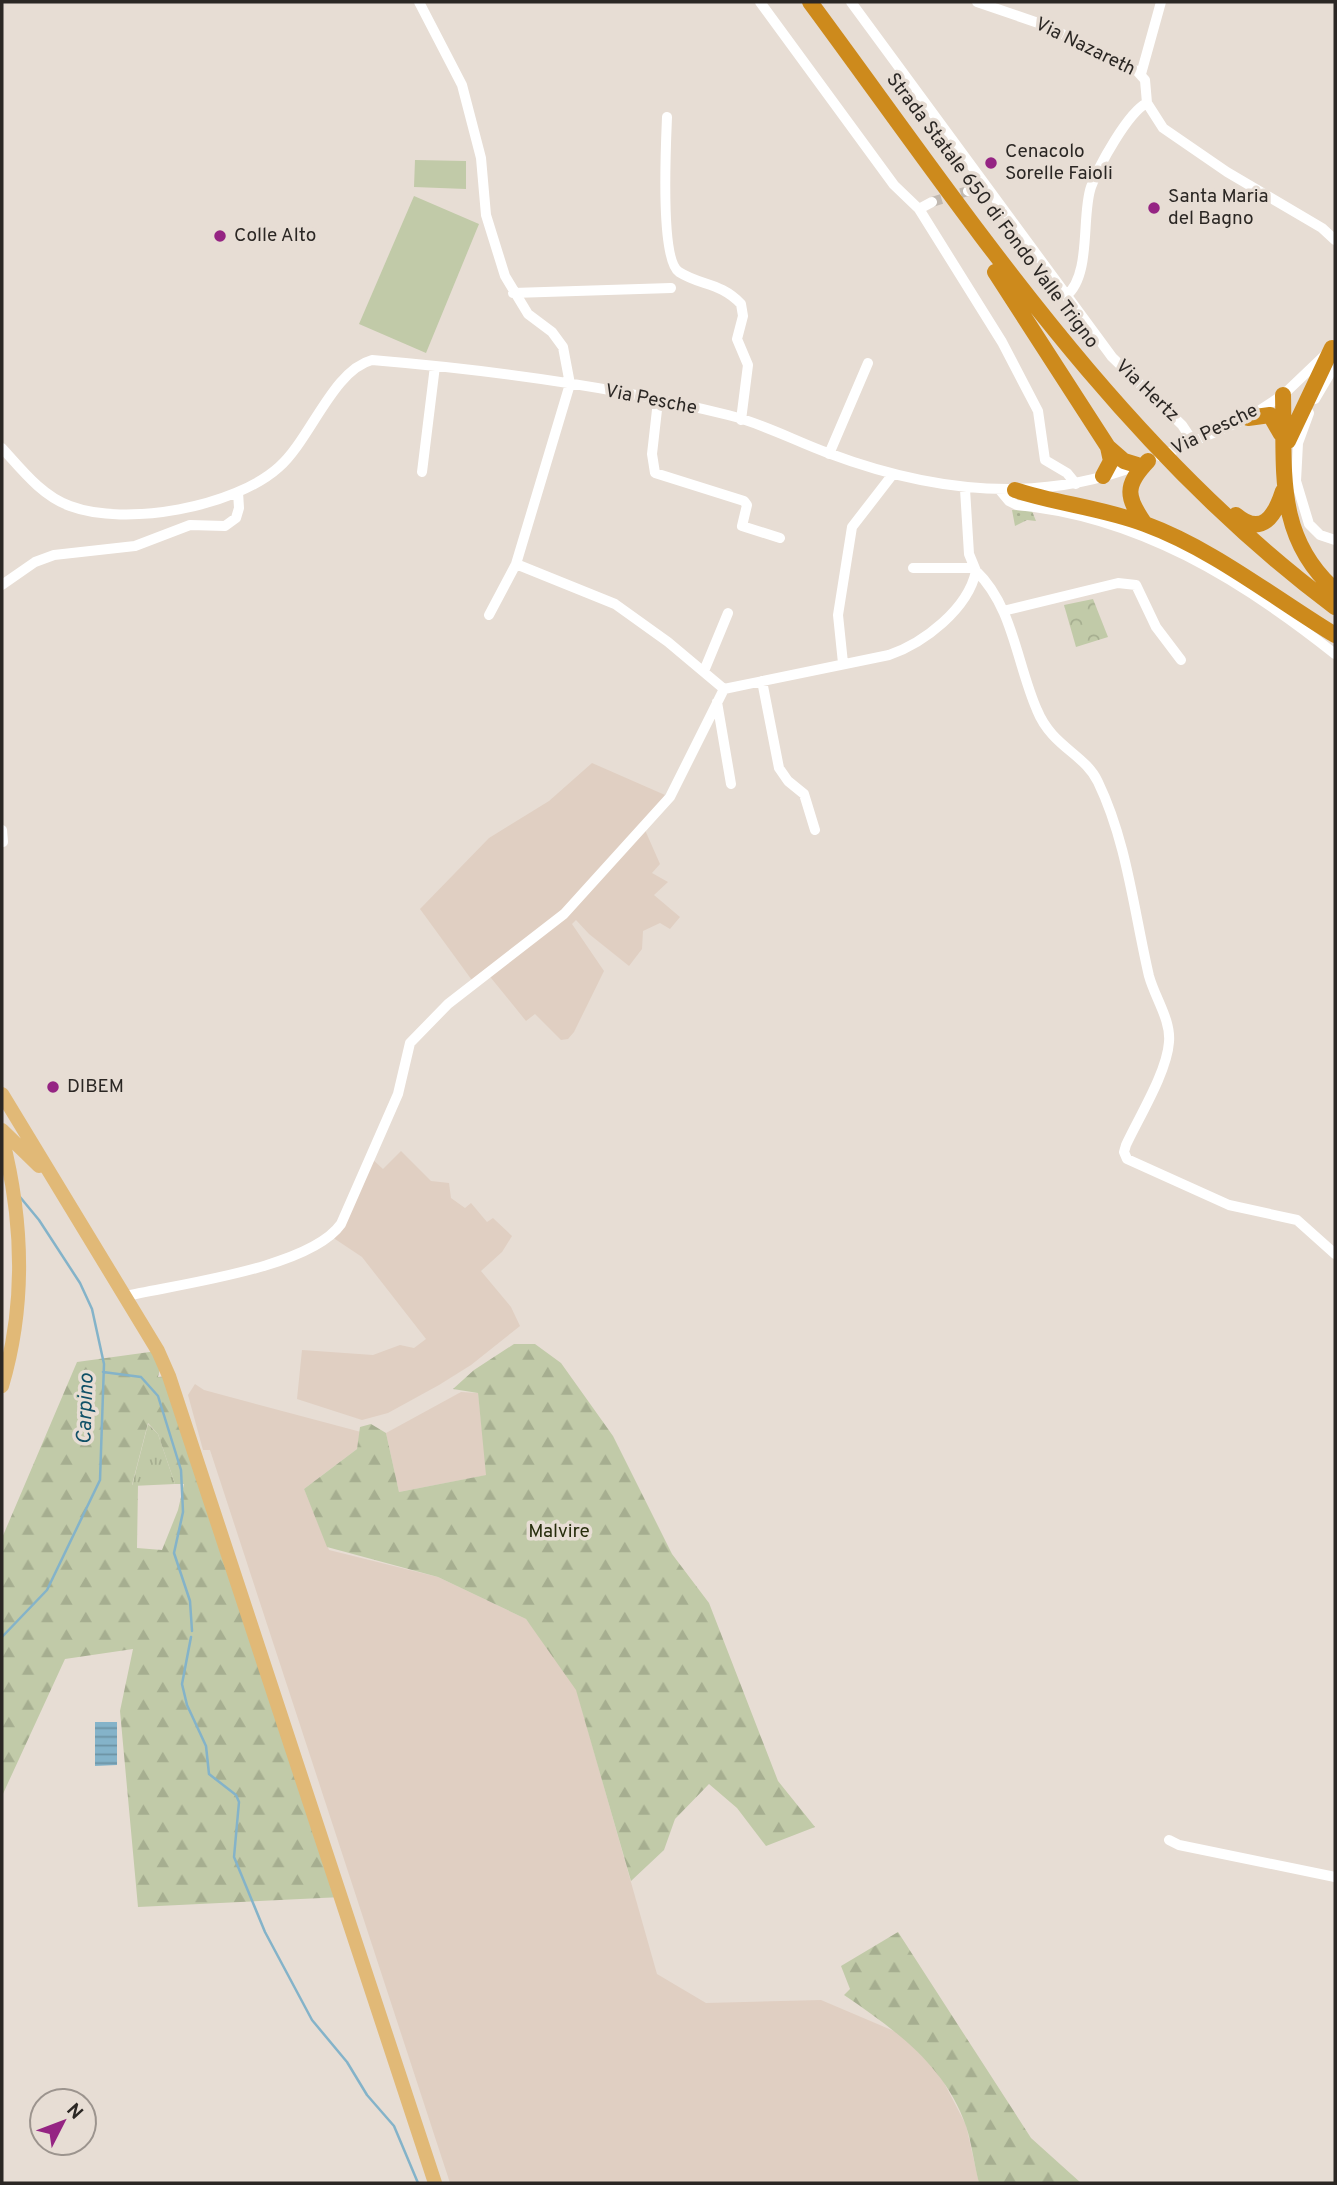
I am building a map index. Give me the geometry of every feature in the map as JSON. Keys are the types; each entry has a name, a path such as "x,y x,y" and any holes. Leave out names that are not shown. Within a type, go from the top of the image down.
{"highway":[{"name":"Strada Statale 650 di Fondo Valle Trigno","path":"810,2 963,196 1038,312 1122,411 1187,479 1255,541 1335,607"},
{"path":"963,196 978,247 1108,447 1124,461 1142,463 1130,488 1134,508 1145,524"},
{"path":"1284,450 1333,346"},
{"path":"1283,395 1295,410 1293,427"},
{"path":"1187,479 1245,523 1256,525 1276,511 1283,489 1283,395"},
{"path":"1248,418 1264,415 1274,419 1284,450"},
{"path":"1104,476 1111,461 1108,447"},
{"path":"1007,489 1145,524 1181,540 1335,635"},
{"path":"1283,489 1301,550 1320,576 1335,590"}],"main road":[{"path":"2,1094 158,1351 175,1390 435,2183"},
{"path":"21,1122 13,1120 2,1128 56,1185"},
{"path":"2,1137 9,1167 19,1245 17,1321 2,1386"},
{"path":"9,1167 14,1157 20,1154 31,1156"}],"street":[{"path":"419,2 462,85 481,158 486,215 513,293 528,314 552,332 563,347 569,384 516,564 489,615"},
{"path":"760,2 894,186 919,209 1002,342 1038,411 1045,460 1067,473 1076,484"},
{"name":"Via Hertz","path":"851,2 1112,357 1182,425 1194,443"},
{"name":"Via Nazareth","path":"977,2 1044,25 1142,74 1147,103 1163,128 1322,228 1335,240"},
{"path":"1142,74 1161,2"},
{"path":"1066,296 1072,289 1086,242 1091,187 1125,125 1136,111 1147,103"},
{"path":"667,117 668,230 673,265 679,272 717,285 741,304 743,316 737,339 748,365 741,420"},
{"path":"963,196 981,182"},
{"path":"919,209 932,202"},
{"path":"513,293 671,288"},
{"name":"Via Pesche","path":"2,448 37,486 70,506 114,516 187,508 238,492 279,468 305,436 349,372 359,364 372,360 569,384 658,401 741,420 829,454 892,474 965,489 1076,484 1142,463 1248,418 1283,395 1333,346"},
{"path":"829,454 868,363"},
{"path":"1335,365 1306,418 1295,459 1296,481 1309,524 1320,534 1335,540"},
{"path":"422,472 435,366"},
{"path":"658,401 652,454 656,473 744,501 747,505 742,526 780,538"},
{"path":"843,663 838,615 852,527 892,474"},
{"path":"125,1296 283,1260 315,1248 332,1237 341,1224 397,1097 405,1053 418,1032 487,972 564,914 586,891 670,797 724,690 913,647 962,602 974,569 965,523 965,489"},
{"path":"1007,489 1009,501 1017,505 1133,530 1170,546 1245,591 1335,654"},
{"path":"2,585 35,562 54,555 135,545 190,526 225,526 236,518 239,508 238,492"},
{"path":"516,564 615,604 668,642 724,690"},
{"path":"913,568 974,569 994,591 1037,712 1051,736 1086,765 1098,780 1120,845 1150,979 1168,1028 1166,1055 1126,1145 1124,1152 1127,1159 1230,1205 1297,1220 1335,1254"},
{"path":"1003,611 1105,585 1129,583 1136,585 1142,592 1156,628 1181,660"},
{"path":"704,671 727,613"},
{"path":"762,681 779,768 788,782 804,794 815,830"},
{"path":"717,702 731,784"},
{"path":"1169,1840 1179,1845 1335,1877"}],"shaded area":[{"path":"592,763 665,795 645,830 660,864 652,873 668,882 654,895 680,917 670,929 660,923 643,931 642,949 629,966 576,920 572,924 604,971 574,1032 568,1039 561,1040 535,1014 526,1021 487,973 474,983 420,909 489,838 549,801"},
{"path":"401,1151 431,1181 449,1183 451,1198 465,1208 471,1203 487,1222 493,1218 512,1236 502,1252 481,1271 511,1307 520,1326 471,1365 439,1385 388,1413 362,1420 297,1399 302,1350 373,1355 400,1345 414,1348 426,1339 362,1257 332,1237 370,1157 383,1169"},
{"path":"195,1384 204,1390 361,1432 357,1449 304,1489 329,1550 438,1577 526,1619 574,1681 657,1974 706,2003 821,2000 901,2034 940,2075 966,2125 979,2183 450,2183 210,1450 203,1450 188,1395"},
{"path":"461,1392 478,1393 487,1475 399,1492 386,1433"}],"green space":[{"path":"415,160 466,161 466,189 414,187"},
{"path":"414,196 479,224 426,353 359,324"},
{"path":"1012,510 1032,511 1036,521 1027,520 1015,526"},
{"path":"1093,599 1108,637 1076,647 1064,605"},
{"name":"Malvire","path":"514,1344 535,1344 561,1363 613,1436 672,1554 709,1603 778,1781 815,1827 766,1846 737,1808 709,1784 675,1819 664,1850 631,1881 576,1690 526,1619 438,1577 327,1547 304,1489 357,1449 360,1427 371,1424 386,1433 399,1492 486,1475 478,1393 453,1389 474,1370"},
{"path":"157,1351 162,1360 158,1377 169,1376 342,1897 138,1907 120,1711 133,1649 65,1659 2,1796 2,1538 77,1362","holes":["148,1423 158,1434 175,1484 184,1484 178,1510 162,1550 137,1548 138,1485 132,1485"]},
{"path":"148,1424 158,1434 175,1484 132,1486"},
{"path":"898,1932 1031,2138 1081,2183 979,2183 966,2126 945,2085 916,2050 844,1995 850,1989 841,1966"}],"water":[{"path":"95,1722 117,1722 117,1765 95,1766"}],"waterway":[{"name":"Carpino","path":"2,1637 47,1590 100,1480 104,1364 92,1309 80,1283 39,1220 20,1197"},
{"path":"103,1372 141,1377 158,1396 181,1470 183,1512 174,1553 190,1601 192,1631"},
{"path":"191,1637 182,1684 187,1705 206,1746 209,1774 236,1795 239,1802 234,1857 265,1932 312,2020 347,2062 367,2095 394,2126 418,2183"}],"tunnel":[{"path":"932,202 968,191"}],"place":[{"name":"Cenacolo Sorelle Faioli","path":"991,163"},
{"name":"Santa Maria del Bagno","path":"1154,208"},
{"name":"Colle Alto","path":"220,236"},
{"name":"DIBEM","path":"53,1087"}]}
